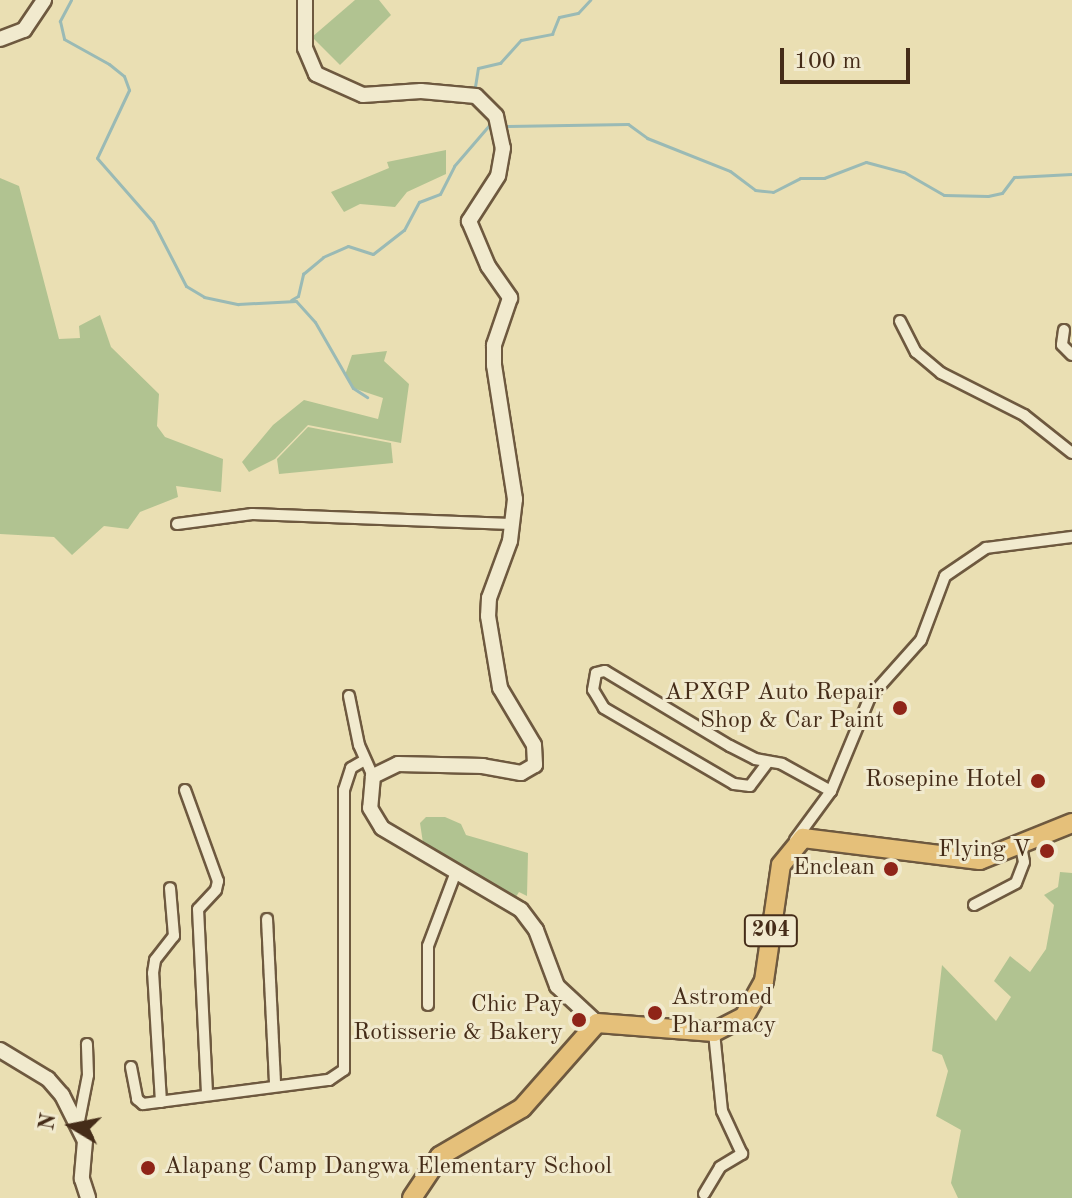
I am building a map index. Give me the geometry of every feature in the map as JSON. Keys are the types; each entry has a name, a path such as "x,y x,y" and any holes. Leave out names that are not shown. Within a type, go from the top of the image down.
{"highway":[{"path":"793,845 803,838 833,838 965,860 992,858 1072,823"},
{"name":"204","path":"714,1032 737,1023 758,998 781,865 793,845"},
{"path":"412,1198 440,1156 522,1108 597,1023 714,1032"}],"street":[{"path":"0,39 24,30 44,0"},
{"path":"305,0 307,60 330,83 363,95 421,91 472,96 496,116 503,148 498,176 469,221 488,266 510,298 494,345 499,419 515,485 505,562 489,598 489,636 500,688 534,745 535,765 521,773 413,762 373,776"},
{"path":"900,321 916,352 941,373 1024,415 1072,453"},
{"path":"1064,330 1062,345 1072,355"},
{"path":"1058,440 1072,444"},
{"path":"177,524 252,514 511,524"},
{"path":"793,845 831,791 870,697 921,640 945,576 986,548 1072,537"},
{"path":"768,762 750,786 734,784 604,708 593,690 596,673 613,675 730,746 768,762 782,764 831,791"},
{"path":"349,696 365,760 373,776 370,808 375,820 521,910 536,930 557,986 597,1023"},
{"path":"131,1067 138,1102 161,1102 329,1080 344,1070 344,790 351,768 365,760"},
{"path":"185,790 218,881 216,890 198,909 207,1095"},
{"path":"974,905 1016,883 1024,862 1021,846"},
{"path":"428,1005 428,946 456,872"},
{"path":"161,1102 153,973 155,960 174,936 170,888"},
{"path":"267,919 275,1085"},
{"path":"704,1194 720,1167 742,1154 722,1111 714,1032"},
{"path":"78,1126 89,1067 87,1044"},
{"path":"0,1050 56,1086 86,1148 82,1179 88,1198"}],"green space":[{"path":"355,0 379,0 391,15 340,65 312,37"},
{"path":"446,150 446,174 407,192 395,207 360,204 344,212 331,192 389,168 387,162"},
{"path":"0,178 19,186 59,339 80,338 79,326 100,315 111,347 159,394 157,426 165,437 223,459 221,492 176,486 178,497 140,512 128,529 104,526 72,555 54,537 0,534"},
{"path":"387,351 384,361 409,384 401,443 308,425 275,459 249,472 242,462 273,425 304,400 378,419 383,398 353,388 345,375 352,355"},
{"path":"308,427 391,443 393,463 279,474 277,459"},
{"path":"426,817 445,817 461,824 466,835 528,853 527,896 519,892 514,900 423,843 420,823"},
{"path":"1060,872 1072,873 1072,1198 958,1198 951,1183 961,1130 936,1116 948,1071 942,1055 932,1051 942,965 996,1021 1011,997 994,981 1010,956 1030,972 1046,949 1054,905 1044,895 1058,887"}],"waterway":[{"path":"71,0 60,21 64,39 109,64 124,76 129,90 97,158 153,222 186,286 204,297 238,304 296,301 315,322 353,388 367,397"},
{"path":"474,93 478,68 500,63 521,40 552,34 559,17 578,13 590,0"},
{"path":"291,300 298,296 303,274 323,257 348,246 373,254 404,230 419,202 440,194 454,166 491,123"},
{"path":"505,126 628,124 647,138 730,171 755,190 773,192 800,178 824,178 866,162 904,172 944,195 988,196 1002,193 1014,177 1072,174"}],"place":[{"name":"APXGP Auto Repair Shop & Car Paint","path":"900,708"},
{"name":"Rosepine Hotel","path":"1038,781"},
{"name":"Flying V","path":"1047,851"},
{"name":"Enclean","path":"891,869"},
{"name":"Astromed Pharmacy","path":"655,1013"},
{"name":"Chic Pay Rotisserie & Bakery","path":"579,1020"},
{"name":"Alapang Camp Dangwa Elementary School","path":"148,1168"}]}
